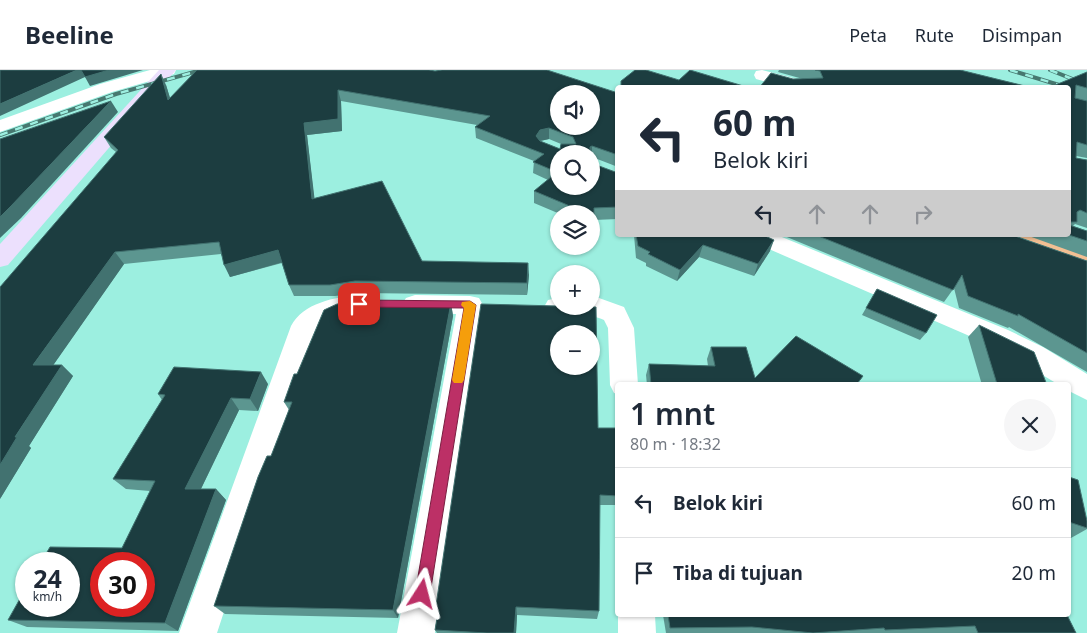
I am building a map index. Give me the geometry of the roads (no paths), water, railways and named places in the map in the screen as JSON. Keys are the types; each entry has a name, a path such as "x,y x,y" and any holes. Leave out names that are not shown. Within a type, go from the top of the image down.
{"main road":[{"path":"0,259 168,70"}],"street":[{"path":"0,126 106,88 168,70"},
{"path":"752,85 765,73 801,85"},
{"path":"108,108 144,95"},
{"path":"761,237 998,337 1033,354 1087,388"},
{"path":"198,633 304,326 316,315 338,306 359,304 480,305 416,633"},
{"path":"530,306 599,307 615,314 621,328 624,382"},
{"path":"636,617 637,633"}],"railway":[{"path":"0,135 116,94 201,70"},
{"path":"1010,70 1059,85"},
{"path":"1050,70 1087,85"}]}
